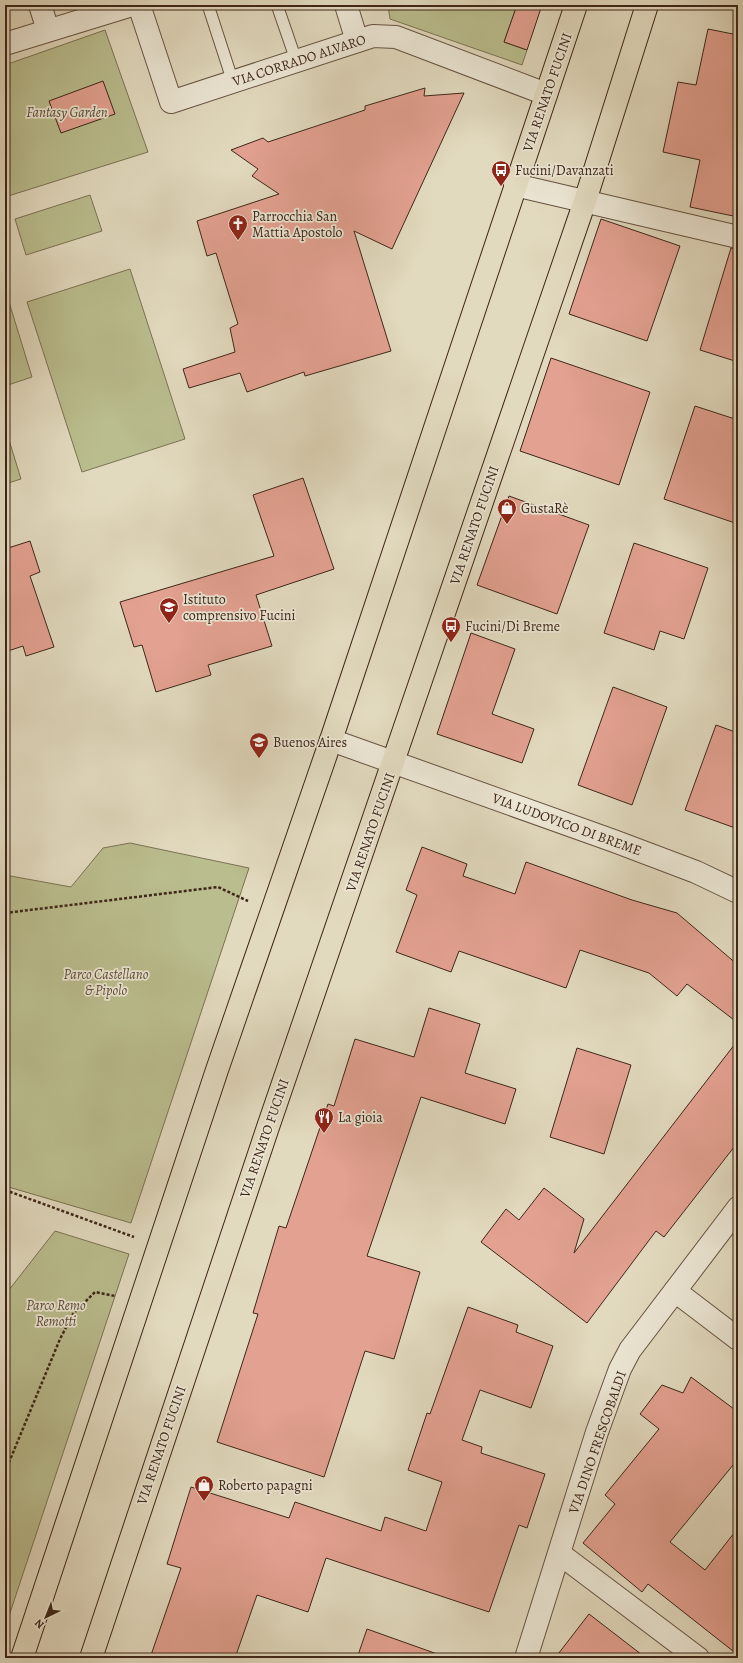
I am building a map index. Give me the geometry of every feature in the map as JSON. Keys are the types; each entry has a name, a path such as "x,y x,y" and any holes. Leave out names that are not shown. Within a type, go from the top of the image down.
{"main road":[{"name":"VIA RENATO FUCINI","path":"22,1658 140,1301 331,740 576,5"},
{"name":"VIA RENATO FUCINI","path":"91,1658 267,1130 585,201 647,5"}],"street":[{"path":"40,5 48,30"},
{"path":"5,44 132,5"},
{"name":"VIA CORRADO ALVARO","path":"139,5 172,102 296,60 373,36 396,37 546,94"},
{"path":"346,5 357,40"},
{"path":"515,185 738,237"},
{"name":"VIA LUDOVICO DI BREME","path":"331,740 614,841 696,872 738,892"},
{"name":"VIA DINO FRESCOBALDI","path":"526,1658 560,1554 597,1432 620,1369 630,1350 738,1208"},
{"path":"675,1291 738,1339"},
{"path":"560,1554 698,1658"}],"lane":[{"path":"208,5 232,82"},
{"path":"278,5 296,60"}],"path":[{"path":"5,913 218,887 272,913"},
{"path":"5,1190 159,1246"},
{"path":"5,1472 43,1376 73,1314 95,1292 140,1301"}],"green space":[{"path":"388,5 517,5 504,42 527,50 522,65 390,19"},
{"name":"Fantasy Garden","path":"105,30 148,152 5,197 5,65"},
{"path":"90,195 102,231 26,255 15,219"},
{"path":"130,269 185,439 82,472 27,302"},
{"path":"5,289 32,377 5,386"},
{"path":"5,427 21,479 5,484"},
{"name":"Parco Castellano & Pipolo","path":"130,843 249,868 131,1223 5,1186 5,875 71,887 103,848"},
{"name":"Parco Remo Remotti","path":"55,1231 129,1254 5,1628 5,1295"}],"building":[{"path":"517,5 542,5 527,50 504,42"},
{"path":"708,29 738,35 738,129 734,150 738,151 738,217 690,207 700,160 663,152 678,82 696,85"},
{"path":"103,81 115,114 61,133 49,101"},
{"name":"Parrocchia San Mattia Apostolo","path":"425,88 424,96 464,93 392,249 354,231 391,351 305,376 304,372 247,392 240,373 189,388 183,369 235,352 230,328 238,324 216,253 207,256 197,221 279,194 252,176 258,169 231,150 263,138 268,142 365,110 365,106"},
{"path":"601,219 680,246 647,341 569,314"},
{"path":"731,248 738,249 738,362 700,350"},
{"path":"551,358 650,392 619,485 520,451"},
{"path":"695,406 738,420 738,524 664,499"},
{"path":"303,478 334,569 256,595 272,646 208,665 211,675 156,692 142,645 134,647 120,602 274,556 253,495"},
{"path":"509,496 589,525 557,614 477,585"},
{"path":"30,541 40,572 30,576 54,647 26,656 23,646 5,652 5,549"},
{"path":"634,543 708,568 684,639 660,631 654,650 604,633"},
{"path":"471,633 515,649 492,714 534,729 522,763 437,734"},
{"path":"613,687 667,707 632,805 578,785"},
{"path":"716,725 738,733 738,829 685,810"},
{"path":"422,847 467,864 463,876 515,894 526,862 632,900 677,913 738,965 738,1023 687,984 677,996 649,973 580,950 566,988 459,951 451,972 396,952 417,895 406,890"},
{"path":"429,1008 480,1024 465,1073 516,1089 505,1124 421,1097 367,1256 420,1272 394,1359 365,1351 324,1477 217,1442 258,1314 253,1313 279,1226 286,1228 328,1104 334,1106 355,1039 414,1057"},
{"path":"738,1040 738,1142 664,1237 656,1231 587,1323 481,1242 506,1209 519,1220 544,1188 584,1219 574,1253"},
{"path":"577,1048 631,1065 604,1154 550,1137"},
{"path":"468,1307 518,1325 516,1332 553,1346 531,1408 480,1390 462,1440 482,1447 481,1453 545,1474 527,1528 519,1525 489,1612 326,1558 308,1612 257,1595 235,1658 150,1658 181,1568 167,1564 191,1487 289,1518 295,1502 381,1531 385,1517 426,1531 442,1482 408,1470 427,1413 430,1414"},
{"path":"691,1377 738,1412 738,1459 670,1542 705,1570 738,1528 738,1655 648,1584 642,1592 583,1543 615,1504 605,1495 659,1429 640,1414 662,1385 683,1393"},
{"path":"589,1614 646,1658 555,1658"},
{"path":"367,1629 440,1655 439,1658 357,1658"}],"place":[{"name":"Fucini/Davanzati","path":"501,187"},
{"name":"Parrocchia San Mattia Apostolo","path":"238,241"},
{"name":"GustaRè","path":"507,525"},
{"name":"Istituto comprensivo Fucini","path":"169,624"},
{"name":"Fucini/Di Breme","path":"451,643"},
{"name":"Buenos Aires","path":"259,759"},
{"name":"La gioia","path":"324,1134"},
{"name":"Roberto papagni","path":"204,1502"}]}
